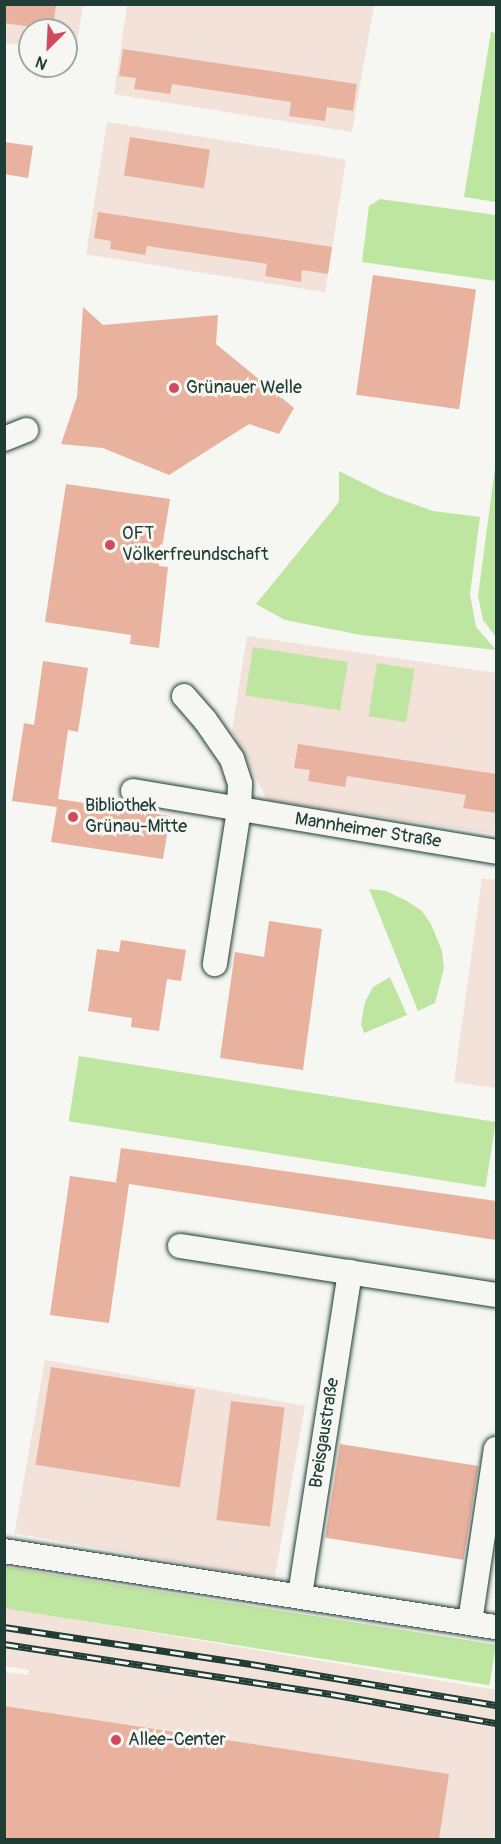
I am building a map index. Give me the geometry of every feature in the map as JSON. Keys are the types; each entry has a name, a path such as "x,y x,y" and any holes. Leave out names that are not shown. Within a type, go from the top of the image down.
{"street":[{"path":"184,696 205,720 232,759 240,784 239,810 215,964"},
{"name":"Mannheimer Straße","path":"133,791 496,852"},
{"path":"180,1246 496,1295"},
{"name":"Breisgaustraße","path":"300,1595 350,1272"},
{"path":"470,1622 496,1449"},
{"path":"4,1551 496,1627"}],"shaded area":[{"path":"5,5 83,5 78,37 78,18 18,18 18,45 5,43"},
{"path":"127,5 374,5 352,132 114,94"},
{"path":"107,122 346,160 325,292 86,254"},
{"path":"247,636 496,673 496,834 267,800 232,731"},
{"path":"482,878 496,880 496,1088 454,1082"},
{"path":"45,1360 305,1406 274,1579 14,1533"},
{"path":"4,1608 496,1690 495,1839 5,1839 5,1672 28,1675 29,1670 5,1666"}],"green space":[{"path":"491,32 496,33 496,202 464,197"},
{"path":"380,199 496,215 496,281 362,262 369,206"},
{"path":"496,460 496,637 483,620 478,596"},
{"path":"339,471 385,494 433,511 480,517 470,594 476,627 496,650 361,635 285,620 256,604 339,502"},
{"path":"253,647 348,662 340,710 245,695"},
{"path":"377,663 415,669 406,722 369,716"},
{"path":"369,889 386,891 407,901 422,911 431,924 442,951 444,968 435,1003 418,1011"},
{"path":"390,977 407,1015 364,1033 361,1024 365,1002 373,987"},
{"path":"79,1056 496,1122 485,1187 69,1121"},
{"path":"5,1567 496,1645 489,1685 4,1608"}],"building":[{"path":"4,4 56,4 54,18 18,18 18,25 4,23"},
{"path":"123,49 357,84 353,111 327,107 325,121 289,116 291,102 172,84 170,94 134,89 136,78 119,76"},
{"path":"130,137 210,150 204,188 124,176"},
{"path":"4,142 33,146 28,178 4,174"},
{"path":"98,212 332,247 328,274 302,270 301,282 265,276 267,264 147,246 145,255 110,249 111,241 94,238"},
{"path":"373,275 476,289 459,409 356,395"},
{"name":"Grünauer Welle","path":"83,307 103,325 218,315 216,344 294,408 279,434 249,424 169,475 103,448 61,444 77,397"},
{"name":"OFT Völkerfreundschaft","path":"66,484 170,499 159,566 168,567 159,648 130,644 131,635 45,622"},
{"path":"43,661 88,668 78,732 68,730 58,799 170,816 163,859 51,842 57,807 12,801 24,723 34,725"},
{"path":"298,744 496,774 496,813 463,808 466,795 347,776 345,787 308,781 310,770 294,768"},
{"path":"269,921 322,929 303,1070 220,1058 235,952 264,957"},
{"path":"121,940 186,950 181,981 167,979 159,1031 131,1027 132,1018 88,1011 97,949 119,952"},
{"path":"121,1148 496,1201 496,1240 129,1184 109,1323 50,1315 70,1176 120,1183 116,1182"},
{"path":"51,1367 195,1390 180,1488 36,1465"},
{"path":"231,1401 285,1408 270,1527 216,1520"},
{"path":"340,1444 478,1466 463,1560 325,1538"},
{"name":"Allee-Center","path":"4,1706 449,1774 439,1839 4,1839"}],"railway":[{"path":"4,1627 251,1664 496,1705"},
{"path":"4,1644 331,1694 496,1723"}],"place":[{"name":"Grünauer Welle","path":"174,388"},
{"name":"OFT Völkerfreundschaft","path":"110,545"},
{"name":"Bibliothek Grünau-Mitte","path":"73,817"},
{"name":"Allee-Center","path":"116,1740"}]}
